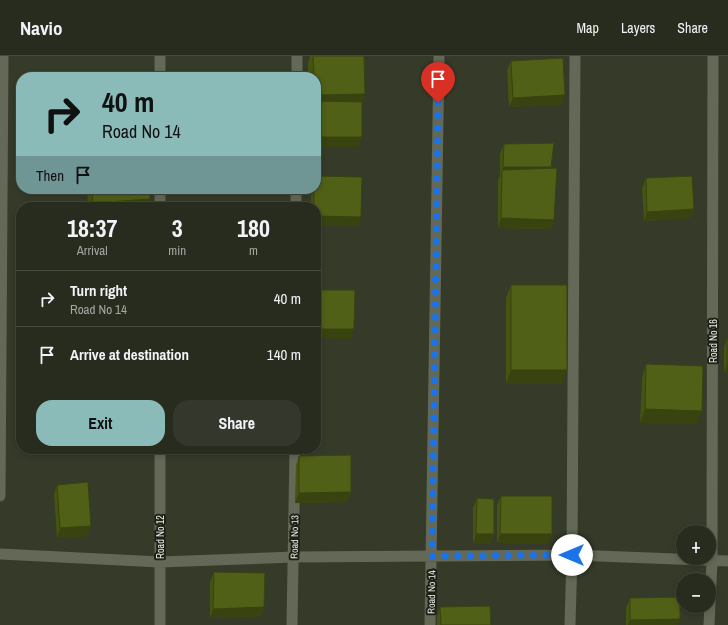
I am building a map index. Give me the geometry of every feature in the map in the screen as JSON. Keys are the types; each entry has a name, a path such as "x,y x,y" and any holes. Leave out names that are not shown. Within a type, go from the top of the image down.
{"street":[{"path":"0,496 3,56"},
{"path":"160,56 160,72"},
{"path":"297,56 297,72"},
{"name":"Road No 14","path":"430,625 439,56"},
{"path":"570,625 572,555 575,56"},
{"name":"Road No 16","path":"712,525 713,56"},
{"name":"Road No 12","path":"160,454 160,625"},
{"name":"Road No 13","path":"292,625 295,454"},
{"path":"0,554 160,562 294,557 572,555 676,559"},
{"path":"716,561 728,561"},
{"name":"Road No 16","path":"709,625 712,565"}],"building":[{"path":"313,56 364,56 365,94 321,95 321,72 314,72"},
{"path":"563,58 565,95 513,98 511,61"},
{"path":"321,101 362,102 362,137 321,137"},
{"path":"554,143 551,167 503,167 504,144"},
{"path":"557,168 554,220 501,218 502,170"},
{"path":"321,176 362,177 361,217 321,216 321,202 314,202 314,194 321,194"},
{"path":"692,176 694,209 647,212 646,178"},
{"path":"92,194 150,194 150,199 93,202"},
{"path":"511,285 567,285 567,370 511,370"},
{"path":"321,290 355,290 354,329 321,329"},
{"path":"728,338 728,363 727,363"},
{"path":"646,364 703,366 702,411 645,409"},
{"path":"351,455 351,492 299,493 299,456"},
{"path":"88,482 91,526 60,528 57,485"},
{"path":"501,496 552,496 552,534 500,534"},
{"path":"477,498 494,499 494,534 476,534"},
{"path":"214,572 265,573 264,607 213,609"},
{"path":"676,597 676,613 680,613 680,619 630,620 630,598"},
{"path":"490,606 491,625 441,625 440,607"}],"route":[{"path":"438,103 432,556 572,555"}]}
